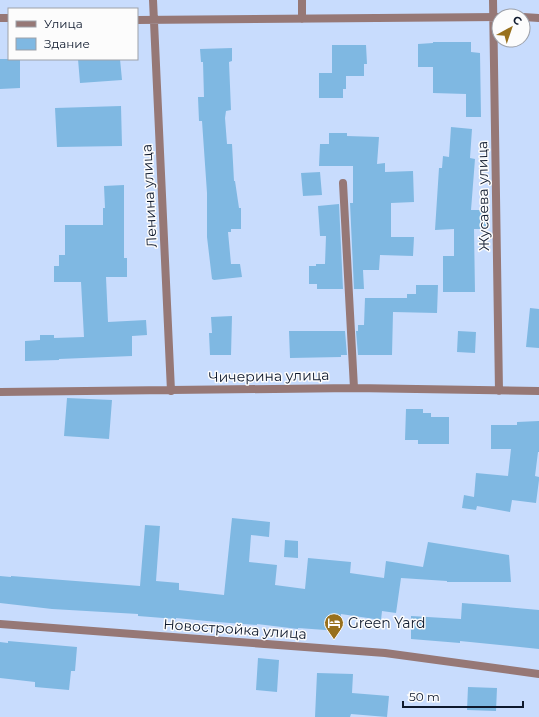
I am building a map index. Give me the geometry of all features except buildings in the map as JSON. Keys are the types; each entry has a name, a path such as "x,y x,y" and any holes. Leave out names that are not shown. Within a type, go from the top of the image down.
{"street":[{"name":"Ленина улица","path":"153,0 171,391"},
{"path":"302,0 302,19"},
{"path":"138,20 491,17"},
{"name":"Жусаева улица","path":"496,48 499,391"},
{"path":"343,183 354,388"},
{"name":"Чичерина улица","path":"0,392 354,388 539,391"},
{"name":"Новостройка улица","path":"0,624 385,653 539,674"}],"place":[{"name":"Green Yard","path":"334,640"}]}
